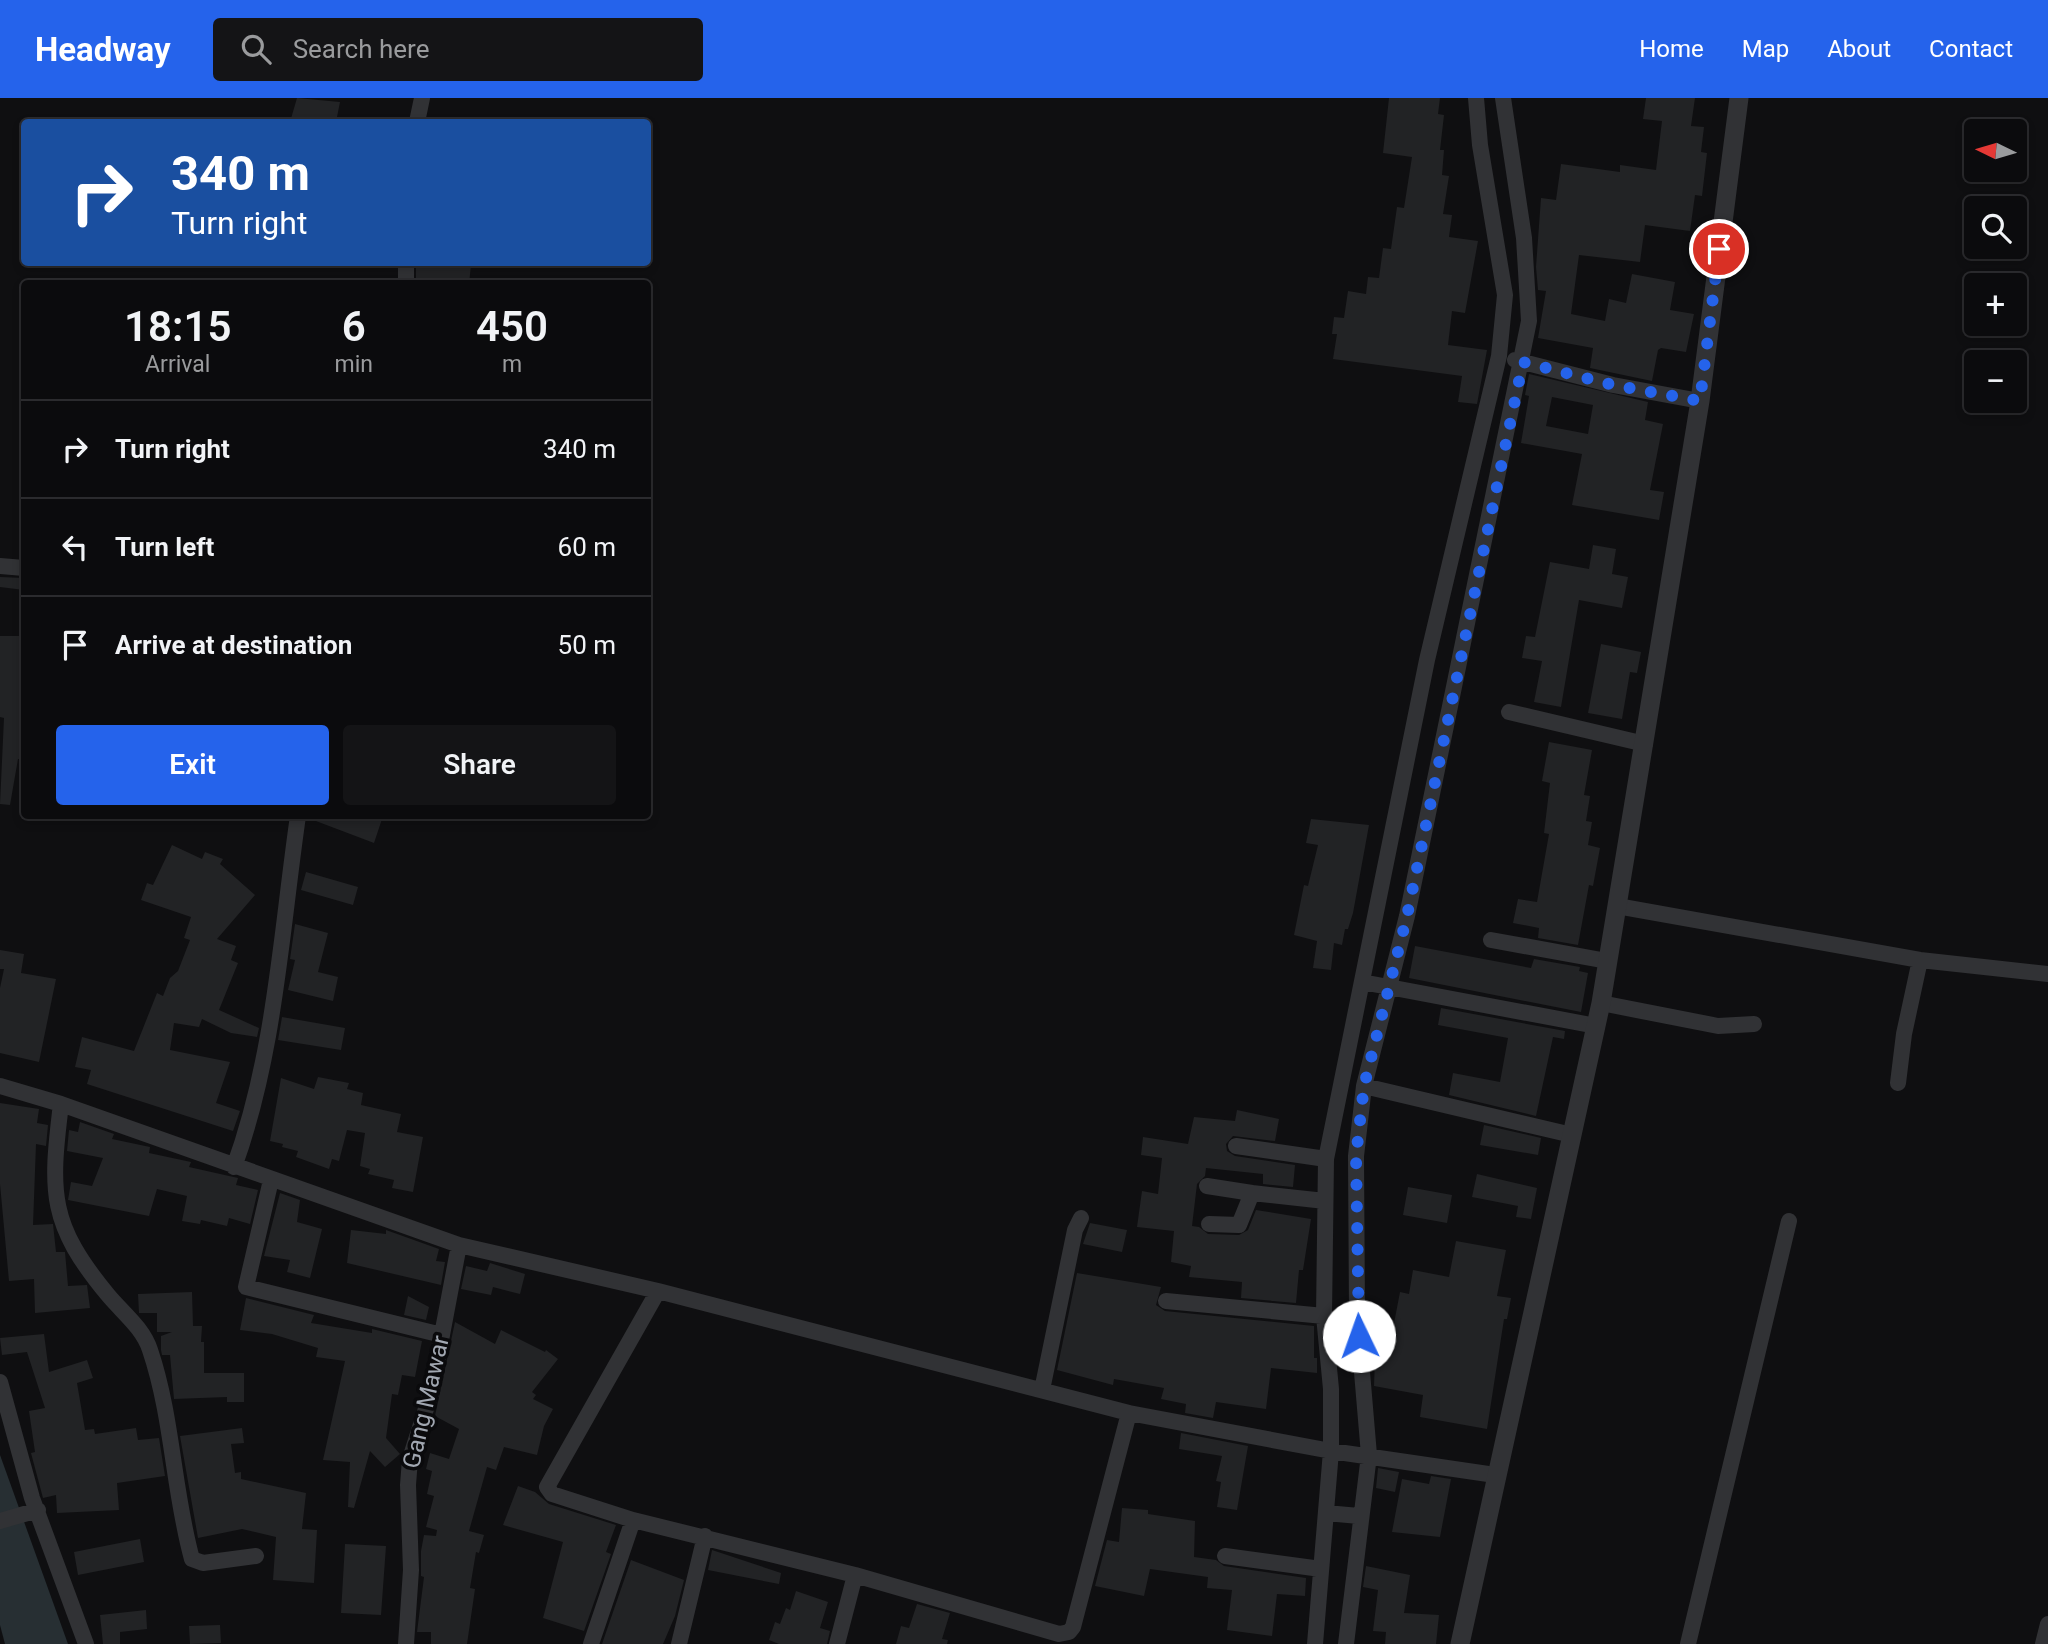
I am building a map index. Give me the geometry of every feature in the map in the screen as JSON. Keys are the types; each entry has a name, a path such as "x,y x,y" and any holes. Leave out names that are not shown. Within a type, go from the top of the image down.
{"street":[{"path":"418,119 422,98"},
{"path":"1315,1644 1321,1569 1337,1452 1324,1316 1326,1158 1377,984 1511,359 1505,295 1480,145 1476,98"},
{"path":"1346,1644 1365,1455 1357,1313 1356,1156 1364,1086 1357,1059 1377,984 1427,660 1530,294 1503,98"},
{"path":"1460,1644 1495,1475 1601,1003 1646,744 1700,401 1740,98"},
{"path":"1511,359 1613,385 1700,401"},
{"path":"0,566 21,568"},
{"path":"1509,712 1646,744"},
{"path":"234,1167 248,1127 274,1008 298,819"},
{"path":"1617,906 1920,960 2048,974"},
{"path":"1491,940 1608,961"},
{"path":"1898,1083 1904,1034 1920,960"},
{"path":"1377,984 1596,1026"},
{"path":"1601,1003 1718,1026 1754,1024"},
{"path":"0,1086 61,1104 459,1245 658,1291 1129,1413 1337,1452 1495,1475"},
{"path":"1364,1086 1572,1135"},
{"path":"61,1104 53,1168 56,1208 79,1261 139,1329 149,1346 174,1451 192,1559 203,1563 256,1556"},
{"path":"1236,1146 1326,1158"},
{"path":"271,1180 246,1287 442,1335"},
{"path":"1208,1186 1325,1201"},
{"path":"1209,1224 1239,1225 1252,1193"},
{"path":"1042,1390 1075,1230 1081,1218"},
{"path":"1688,1644 1789,1221"},
{"name":"Gang Mawar","path":"406,1644 411,1570 408,1485 410,1459 432,1393 459,1245"},
{"path":"658,1291 547,1487 552,1494 633,1520 855,1575 1059,1634 1069,1632 1073,1626 1129,1413"},
{"path":"1166,1301 1324,1316"},
{"path":"0,1382 33,1512 86,1644"},
{"path":"0,1521 33,1512"},
{"path":"1330,1513 1357,1516"},
{"path":"591,1644 633,1520"},
{"path":"680,1644 705,1536"},
{"path":"1225,1556 1321,1569"},
{"path":"837,1644 855,1575"},
{"path":"2043,1644 2048,1624"}],"shaded area":[{"path":"0,1455 68,1644 5,1644 0,1625"}],"building":[{"path":"297,98 340,102 337,119 291,119"},
{"path":"1389,98 1440,98 1438,114 1444,115 1440,150 1444,150 1442,175 1449,176 1443,214 1452,215 1449,237 1478,241 1465,313 1452,311 1448,345 1487,350 1477,404 1458,402 1462,376 1333,359 1337,334 1332,334 1334,317 1344,318 1348,291 1366,294 1368,277 1379,278 1383,248 1391,249 1397,207 1404,208 1412,157 1383,153"},
{"path":"1646,98 1695,98 1691,126 1704,127 1701,152 1707,153 1702,196 1695,195 1690,231 1645,225 1640,262 1579,255 1571,314 1605,321 1609,299 1626,303 1632,274 1675,282 1670,310 1694,314 1686,352 1661,348 1658,350 1652,381 1590,368 1593,348 1538,338 1546,291 1538,290 1536,267 1541,198 1556,200 1561,164 1620,172 1620,165 1656,170 1662,121 1643,119"},
{"path":"416,266 471,266 469,280 416,280"},
{"path":"1529,374 1648,402 1645,420 1663,424 1650,490 1664,492 1659,520 1572,505 1582,454 1521,443 1529,396 1525,395","holes":["1552,397 1593,405 1588,434 1546,426"]},
{"path":"1593,545 1616,549 1612,574 1628,577 1622,608 1579,600 1561,707 1534,702 1542,661 1522,658 1526,636 1535,637 1550,562 1589,569"},
{"path":"0,577 21,578 21,590 0,587"},
{"path":"0,636 21,636 21,759 18,759 10,805 0,804 4,718 0,717"},
{"path":"1601,644 1641,652 1637,673 1630,672 1622,719 1588,713"},
{"path":"1549,742 1592,750 1584,795 1590,796 1586,821 1592,822 1588,845 1600,848 1593,886 1589,885 1578,945 1538,938 1539,928 1513,923 1518,899 1537,902 1549,834 1544,833 1550,783 1542,781"},
{"path":"311,819 382,819 374,843"},
{"path":"1311,819 1369,825 1353,913 1348,929 1345,929 1342,945 1334,943 1331,970 1313,968 1317,941 1294,935 1304,885 1308,886 1318,845 1306,843"},
{"path":"172,845 202,859 205,852 223,859 220,864 255,895 217,939 236,946 231,960 238,963 219,1010 259,1028 257,1037 231,1033 202,1019 199,1027 174,1023 170,1050 230,1062 216,1103 240,1111 233,1131 87,1084 91,1070 75,1067 82,1037 134,1051 157,993 163,996 170,978 178,971 190,940 184,938 191,917 141,900 147,883 153,885"},
{"path":"306,872 358,887 353,905 301,890"},
{"path":"295,924 328,933 318,972 338,977 333,1001 288,990 295,960 290,959"},
{"path":"1415,946 1531,968 1534,959 1580,967 1579,971 1588,973 1581,1012 1409,978"},
{"path":"0,950 24,954 21,973 56,979 39,1062 0,1053 0,988 4,969 0,969"},
{"path":"1441,1008 1565,1031 1564,1039 1553,1037 1536,1116 1449,1095 1453,1073 1500,1082 1508,1038 1438,1025"},
{"path":"282,1017 345,1028 341,1050 278,1040"},
{"path":"318,1077 349,1083 347,1089 363,1093 361,1105 401,1114 397,1132 423,1137 413,1192 392,1188 394,1180 368,1174 370,1169 360,1166 365,1133 347,1130 339,1161 332,1159 329,1169 296,1157 298,1151 270,1141 281,1078 314,1089"},
{"path":"0,1103 39,1109 37,1123 48,1125 46,1146 36,1144 33,1225 53,1224 56,1252 65,1252 68,1286 87,1285 90,1308 35,1313 34,1279 9,1281 0,1184"},
{"path":"1237,1110 1279,1119 1275,1141 1233,1136 1226,1144 1227,1151 1235,1156 1295,1165 1293,1187 1263,1184 1263,1174 1206,1168 1205,1176 1197,1184 1192,1226 1199,1227 1208,1234 1239,1235 1248,1230 1256,1210 1311,1219 1303,1270 1299,1270 1296,1303 1241,1298 1242,1282 1189,1277 1191,1266 1171,1262 1174,1231 1137,1227 1142,1191 1158,1194 1162,1158 1141,1155 1143,1137 1188,1144 1194,1117 1235,1121"},
{"path":"80,1122 114,1134 112,1139 150,1147 149,1153 191,1162 189,1167 238,1178 236,1185 258,1190 250,1224 229,1218 227,1226 201,1220 200,1224 182,1221 187,1196 157,1189 149,1216 68,1200 71,1182 92,1186 103,1158 67,1151 69,1130 78,1132"},
{"path":"1484,1125 1541,1138 1538,1155 1480,1145"},
{"path":"1477,1174 1537,1188 1531,1219 1516,1217 1518,1206 1472,1197"},
{"path":"1408,1187 1452,1195 1447,1223 1403,1215"},
{"path":"280,1193 300,1200 297,1222 322,1229 310,1278 287,1272 290,1260 264,1256"},
{"path":"1090,1223 1127,1230 1122,1252 1083,1244"},
{"path":"351,1230 386,1234 386,1230 439,1249 436,1261 445,1262 441,1285 347,1263"},
{"path":"1456,1241 1506,1250 1497,1296 1511,1298 1507,1319 1504,1319 1487,1429 1420,1417 1423,1395 1374,1386 1375,1357 1382,1358 1385,1338 1391,1339 1400,1292 1409,1294 1413,1270 1449,1277"},
{"path":"490,1263 525,1274 520,1294 493,1287 491,1295 461,1289 466,1266 487,1271"},
{"path":"1077,1273 1161,1287 1156,1305 1165,1311 1314,1326 1317,1373 1271,1368 1266,1409 1216,1402 1213,1418 1185,1413 1186,1404 1161,1399 1164,1388 1114,1379 1113,1385 1057,1370"},
{"path":"192,1292 193,1326 202,1326 204,1373 244,1373 244,1402 227,1402 227,1397 174,1399 170,1355 162,1355 161,1350 161,1336 172,1332 157,1332 157,1313 139,1313 138,1294"},
{"path":"408,1296 429,1307 426,1320 404,1315"},
{"path":"246,1298 314,1315 311,1323 372,1333 372,1329 422,1341 415,1377 402,1375 398,1395 392,1394 386,1438 400,1454 385,1467 370,1451 354,1508 348,1507 350,1462 323,1460 345,1361 316,1357 318,1348 272,1334 240,1330"},
{"path":"455,1322 495,1344 501,1330 545,1352 546,1350 558,1359 532,1392 536,1395 533,1399 553,1409 544,1426 537,1455 504,1447 496,1470 487,1467 469,1531 484,1535 479,1553 476,1552 470,1588 475,1589 467,1644 431,1644 431,1632 417,1632 424,1577 421,1576 421,1551 424,1535 436,1536 437,1530 426,1527 434,1496 427,1494 432,1471 426,1469 430,1453 449,1459 459,1429 435,1416"},
{"path":"44,1334 49,1372 87,1360 93,1378 77,1383 85,1430 94,1429 95,1434 136,1428 138,1440 159,1438 165,1476 117,1483 119,1510 57,1513 56,1495 43,1498 31,1453 35,1452 29,1411 45,1408 27,1352 2,1355 0,1338"},
{"path":"242,1428 244,1443 231,1444 235,1473 241,1472 241,1479 306,1493 302,1529 317,1530 314,1583 273,1580 276,1537 242,1529 198,1538 180,1436"},
{"path":"1181,1433 1248,1446 1237,1510 1217,1507 1221,1482 1216,1481 1222,1456 1179,1449"},
{"path":"1378,1468 1399,1472 1395,1492 1376,1488"},
{"path":"1431,1476 1451,1479 1440,1537 1392,1532 1402,1479 1429,1484"},
{"path":"518,1486 535,1492 549,1504 616,1525 606,1552 611,1554 584,1631 543,1618 563,1542 503,1525"},
{"path":"1122,1508 1148,1510 1148,1514 1195,1521 1194,1557 1216,1560 1224,1566 1306,1578 1305,1596 1277,1594 1272,1636 1227,1630 1232,1590 1207,1588 1208,1577 1150,1569 1144,1596 1095,1586 1107,1540 1119,1542"},
{"path":"140,1539 144,1562 78,1575 74,1552"},
{"path":"345,1544 386,1546 381,1615 341,1613"},
{"path":"712,1550 781,1573 779,1584 708,1570"},
{"path":"631,1560 684,1580 675,1616 663,1644 602,1644"},
{"path":"1366,1566 1410,1575 1404,1613 1439,1615 1436,1644 1385,1644 1386,1632 1373,1631 1378,1590 1363,1587"},
{"path":"796,1591 828,1602 820,1628 830,1631 827,1644 779,1644 769,1640 775,1622 780,1624 786,1608 790,1610"},
{"path":"917,1604 950,1613 942,1639 948,1640 947,1644 896,1644 901,1626 909,1628"},
{"path":"146,1610 147,1629 120,1632 120,1644 103,1644 100,1615"},
{"path":"220,1625 221,1643 190,1644 189,1626"}],"route":[{"path":"1359,1336 1356,1156 1364,1086 1407,916 1523,362 1613,385 1700,401 1719,249"}]}
